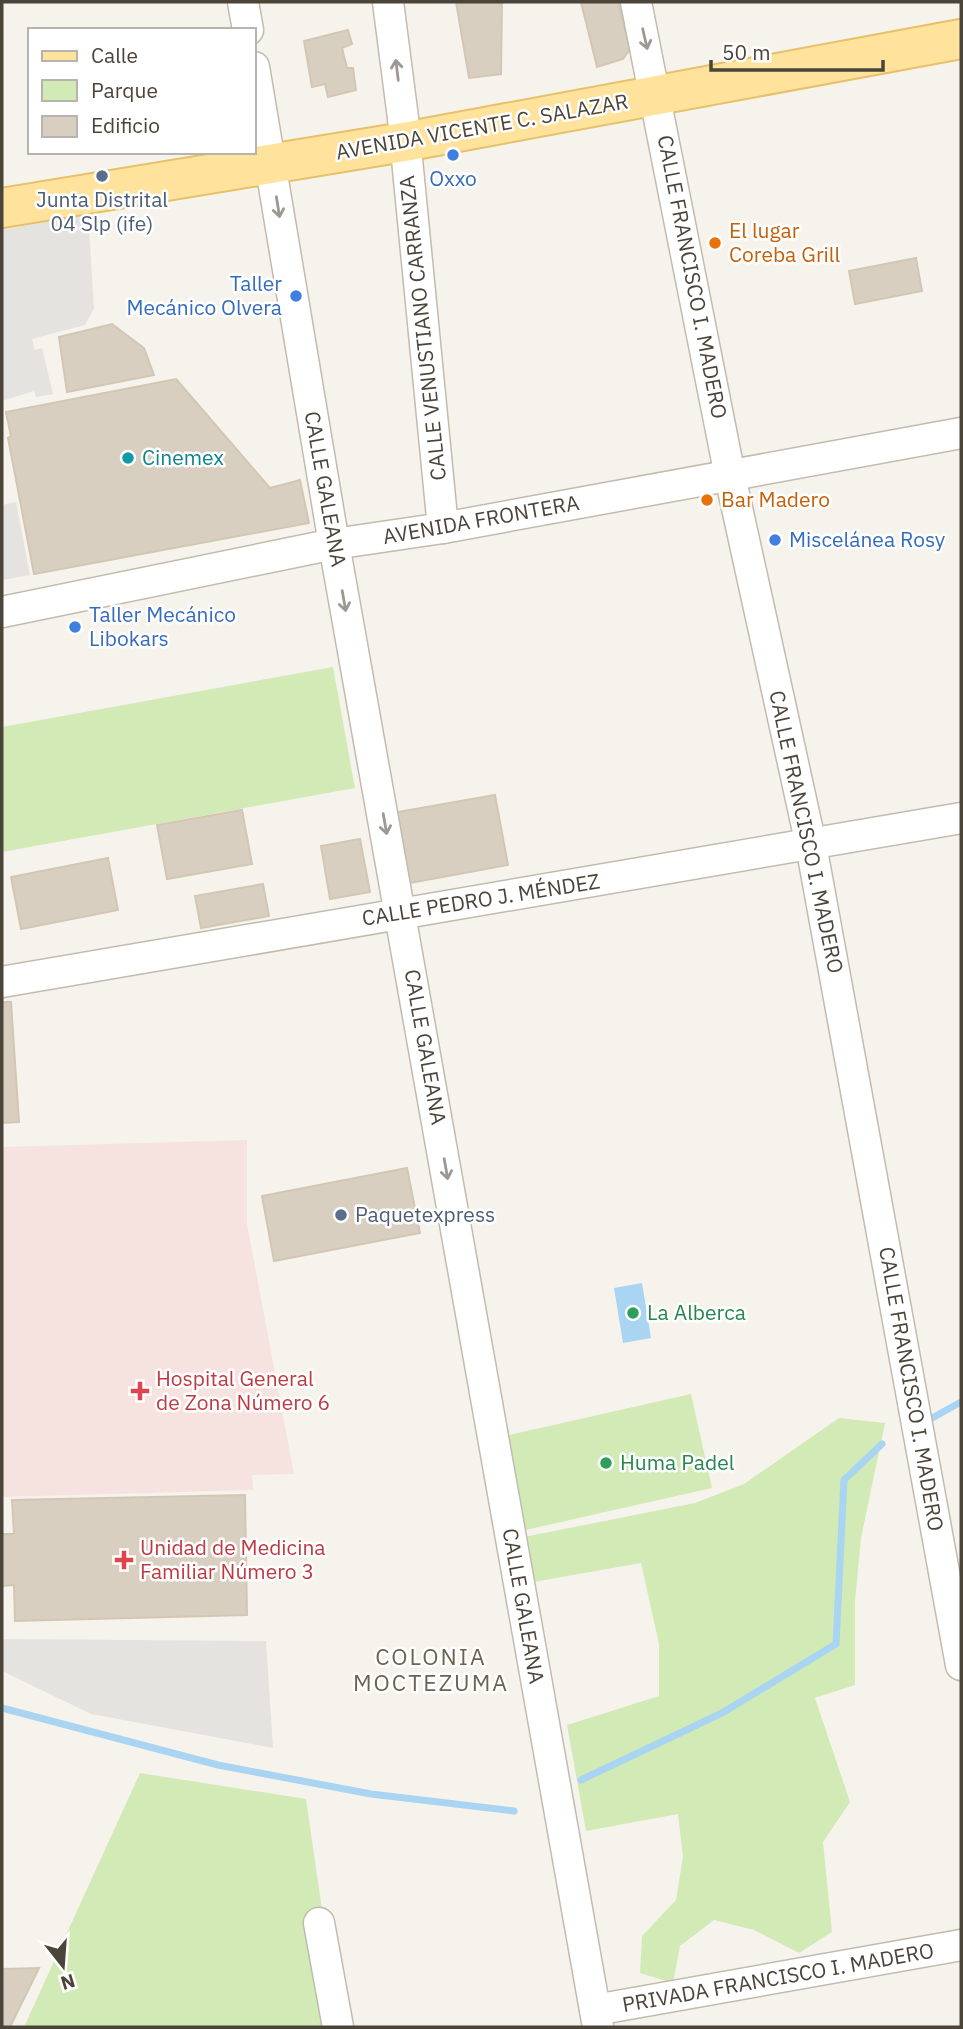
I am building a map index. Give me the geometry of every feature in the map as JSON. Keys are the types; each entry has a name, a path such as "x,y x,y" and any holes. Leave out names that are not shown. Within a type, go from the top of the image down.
{"main road":[{"name":"AVENIDA VICENTE C. SALAZAR","path":"656,87 961,18"},
{"name":"AVENIDA VICENTE C. SALAZAR","path":"263,150 961,40"},
{"path":"2,188 200,154"},
{"name":"AVENIDA VICENTE C. SALAZAR","path":"2,208 245,154"}],"street":[{"path":"243,2 248,28"},
{"name":"CALLE VENUSTIANO CARRANZA","path":"388,2 443,528"},
{"name":"CALLE FRANCISCO I. MADERO","path":"636,2 656,87 730,476 811,845 961,1665"},
{"name":"CALLE GALEANA","path":"256,86 263,150 597,2019"},
{"name":"AVENIDA FRONTERA","path":"2,612 334,544 443,528 961,433"},
{"name":"CALLE PEDRO J. MÉNDEZ","path":"2,982 961,818"},
{"path":"319,1923 338,2027"},
{"name":"PRIVADA FRANCISCO I. MADERO","path":"597,2019 961,1945"}],"shaded area":[{"path":"88,214 94,309 85,325 32,339 35,350 42,348 53,394 36,397 34,391 2,401 2,230"},
{"path":"16,502 30,575 2,580 2,505"},
{"name":"Hospital General de Zona Número 6","path":"247,1140 247,1224 294,1474 252,1475 253,1490 2,1497 2,1147"},
{"path":"2,1639 266,1641 273,1748 91,1714 2,1671"}],"green space":[{"path":"333,667 355,788 2,852 2,727"},
{"name":"Huma Padel","path":"691,1394 712,1488 521,1531 500,1437"},
{"path":"839,1418 885,1423 861,1538 855,1601 855,1685 815,1698 850,1802 823,1842 832,1932 799,1953 754,1930 714,1920 680,1946 673,1983 640,1973 642,1936 676,1900 683,1857 678,1814 586,1831 567,1725 659,1696 659,1644 641,1563 528,1583 519,1538 695,1503 744,1484"},
{"path":"140,1773 306,1799 339,2027 24,2027"}],"water":[{"name":"La Alberca","path":"642,1283 651,1338 623,1343 614,1288"}],"building":[{"path":"456,2 502,2 501,74 469,78"},
{"path":"581,2 618,2 630,49 623,59 597,67"},
{"path":"348,30 352,44 342,48 347,68 353,68 356,90 328,97 325,84 312,87 304,41"},
{"path":"916,258 922,291 855,304 849,271"},
{"path":"112,324 144,348 154,375 67,392 59,337"},
{"name":"Cinemex","path":"176,379 270,488 300,480 309,523 34,574 8,438 11,436 6,412"},
{"path":"495,795 508,865 404,884 392,813"},
{"path":"242,810 252,864 167,879 157,825"},
{"path":"360,839 370,892 330,899 321,846"},
{"path":"108,858 118,910 21,929 11,877"},
{"path":"263,884 269,916 201,928 195,896"},
{"path":"2,1002 11,1002 19,1122 2,1123"},
{"name":"Paquetexpress","path":"407,1168 420,1233 274,1261 262,1196"},
{"name":"Unidad de Medicina Familiar Número 3","path":"245,1495 247,1615 15,1621 14,1585 2,1586 2,1534 14,1534 12,1500"},
{"path":"39,1968 10,2027 2,2027 2,1969"}],"waterway":[{"path":"925,1422 961,1402"},
{"path":"581,1780 722,1713 836,1644 844,1480 882,1444"},
{"path":"2,1708 218,1765 371,1794 514,1811"}],"place":[{"name":"Oxxo","path":"453,155"},
{"name":"Junta Distrital 04 Slp (ife)","path":"102,176"},
{"name":"El lugar Coreba Grill","path":"715,243"},
{"name":"Taller Mecánico Olvera","path":"296,296"},
{"name":"Cinemex","path":"128,458"},
{"name":"Bar Madero","path":"707,500"},
{"name":"Miscelánea Rosy","path":"775,540"},
{"name":"Taller Mecánico Libokars","path":"75,627"},
{"name":"Paquetexpress","path":"341,1215"},
{"name":"La Alberca","path":"633,1313"},
{"name":"Hospital General de Zona Número 6","path":"140,1391"},
{"name":"Huma Padel","path":"606,1463"},
{"name":"Unidad de Medicina Familiar Número 3","path":"124,1560"}],"district":[{"name":"COLONIA MOCTEZUMA","path":"431,1670"}]}
